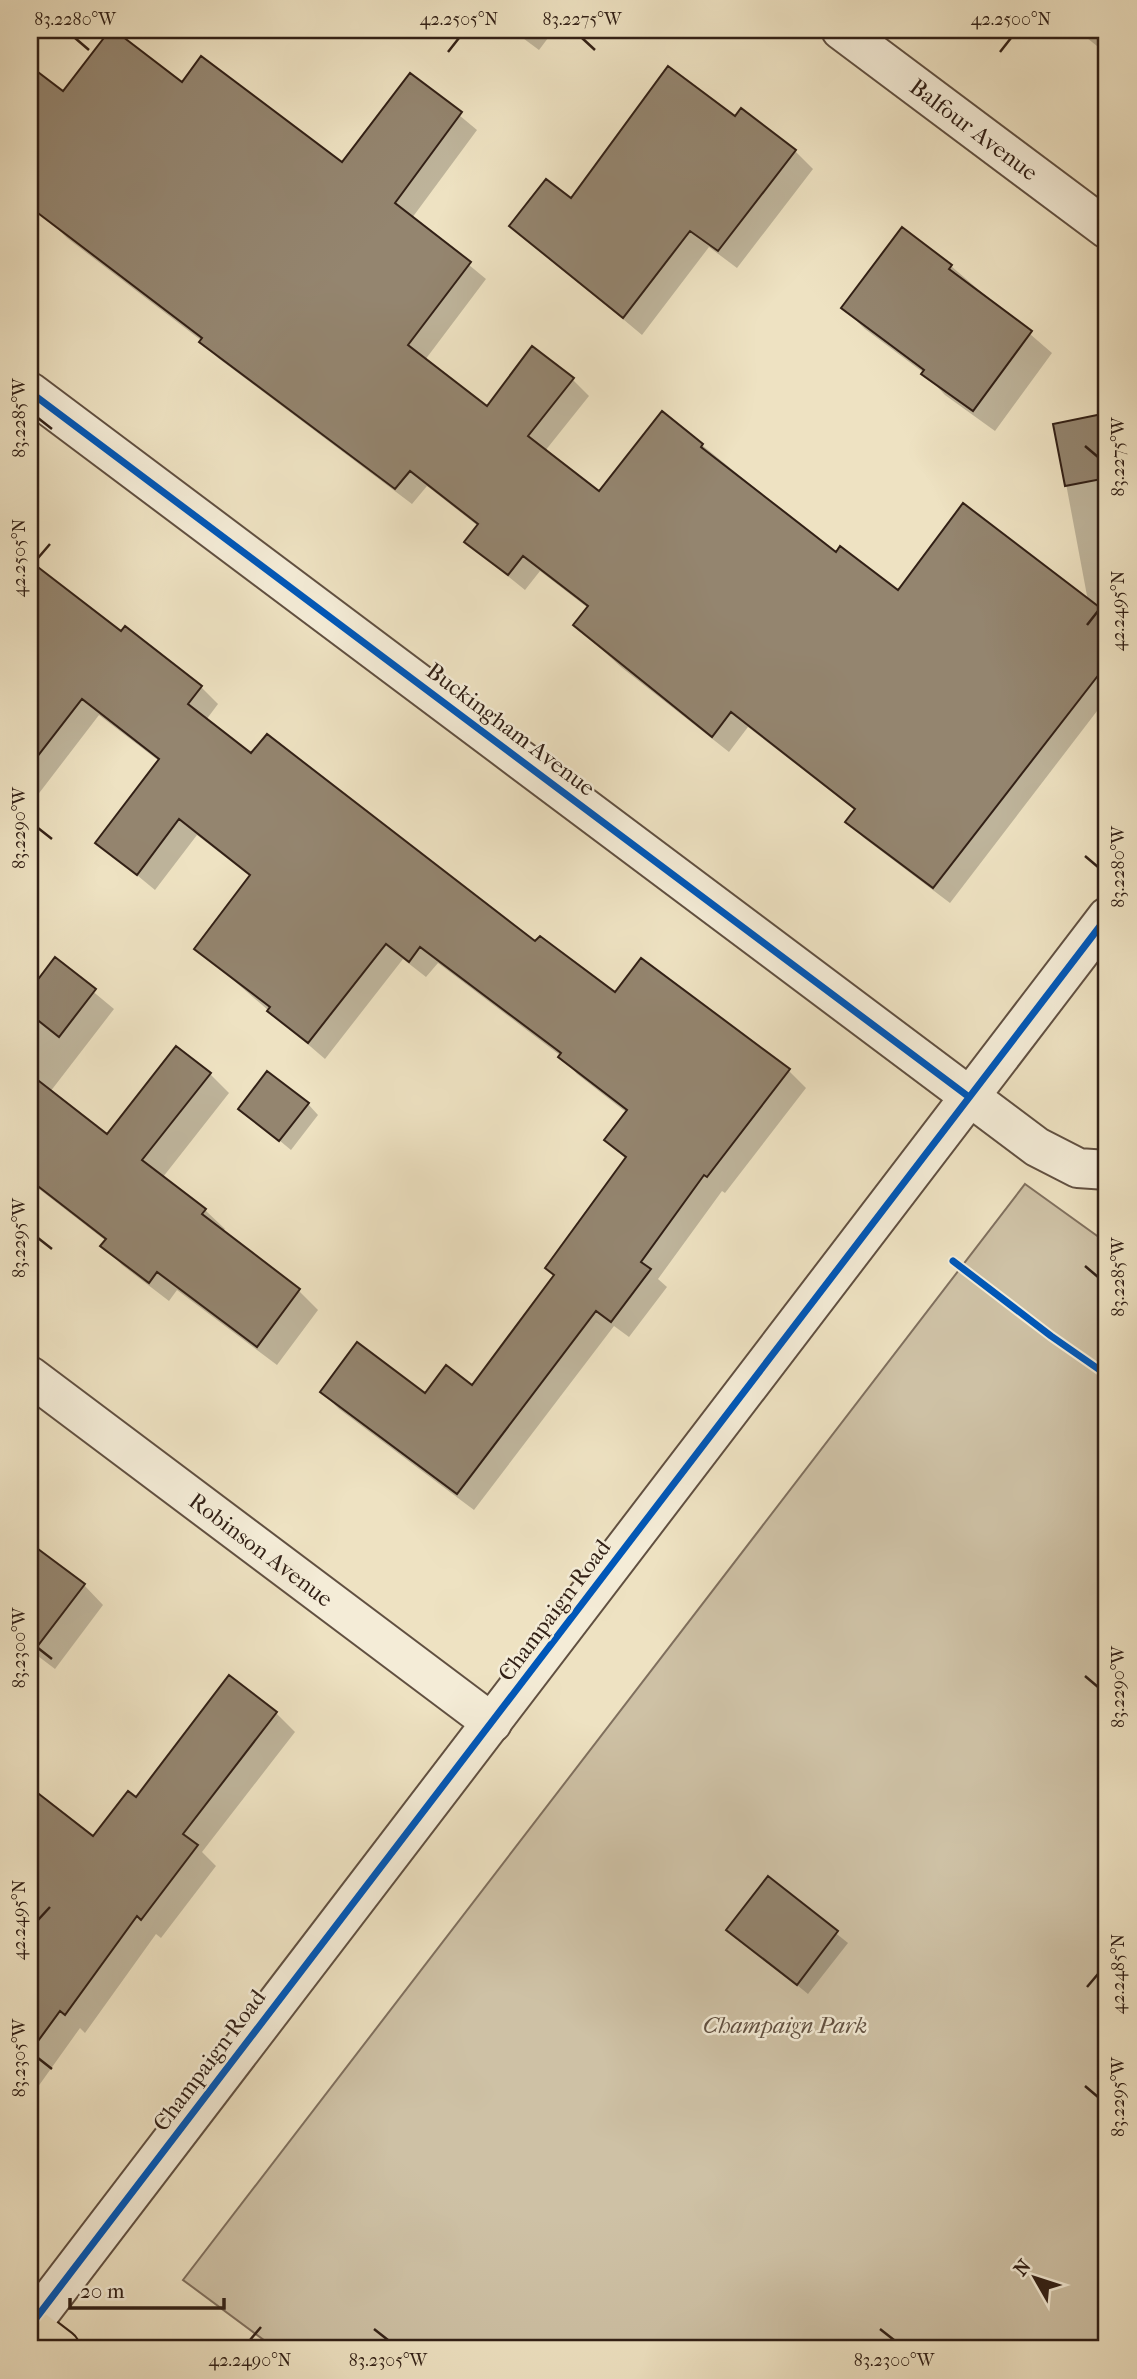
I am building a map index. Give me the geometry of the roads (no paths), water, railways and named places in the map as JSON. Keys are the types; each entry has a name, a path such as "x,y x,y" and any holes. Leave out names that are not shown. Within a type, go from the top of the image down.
{"main road":[{"path":"30,2326 60,2349"}],"street":[{"name":"Balfour Avenue","path":"841,30 1107,229"},
{"name":"Buckingham Avenue","path":"30,392 1037,1147 1078,1168 1107,1170"},
{"name":"Champaign Road","path":"30,2326 1107,917"},
{"name":"Robinson Avenue","path":"30,1376 492,1723"}],"park label":[{"name":"Champaign Park","path":"785,2025"}]}
